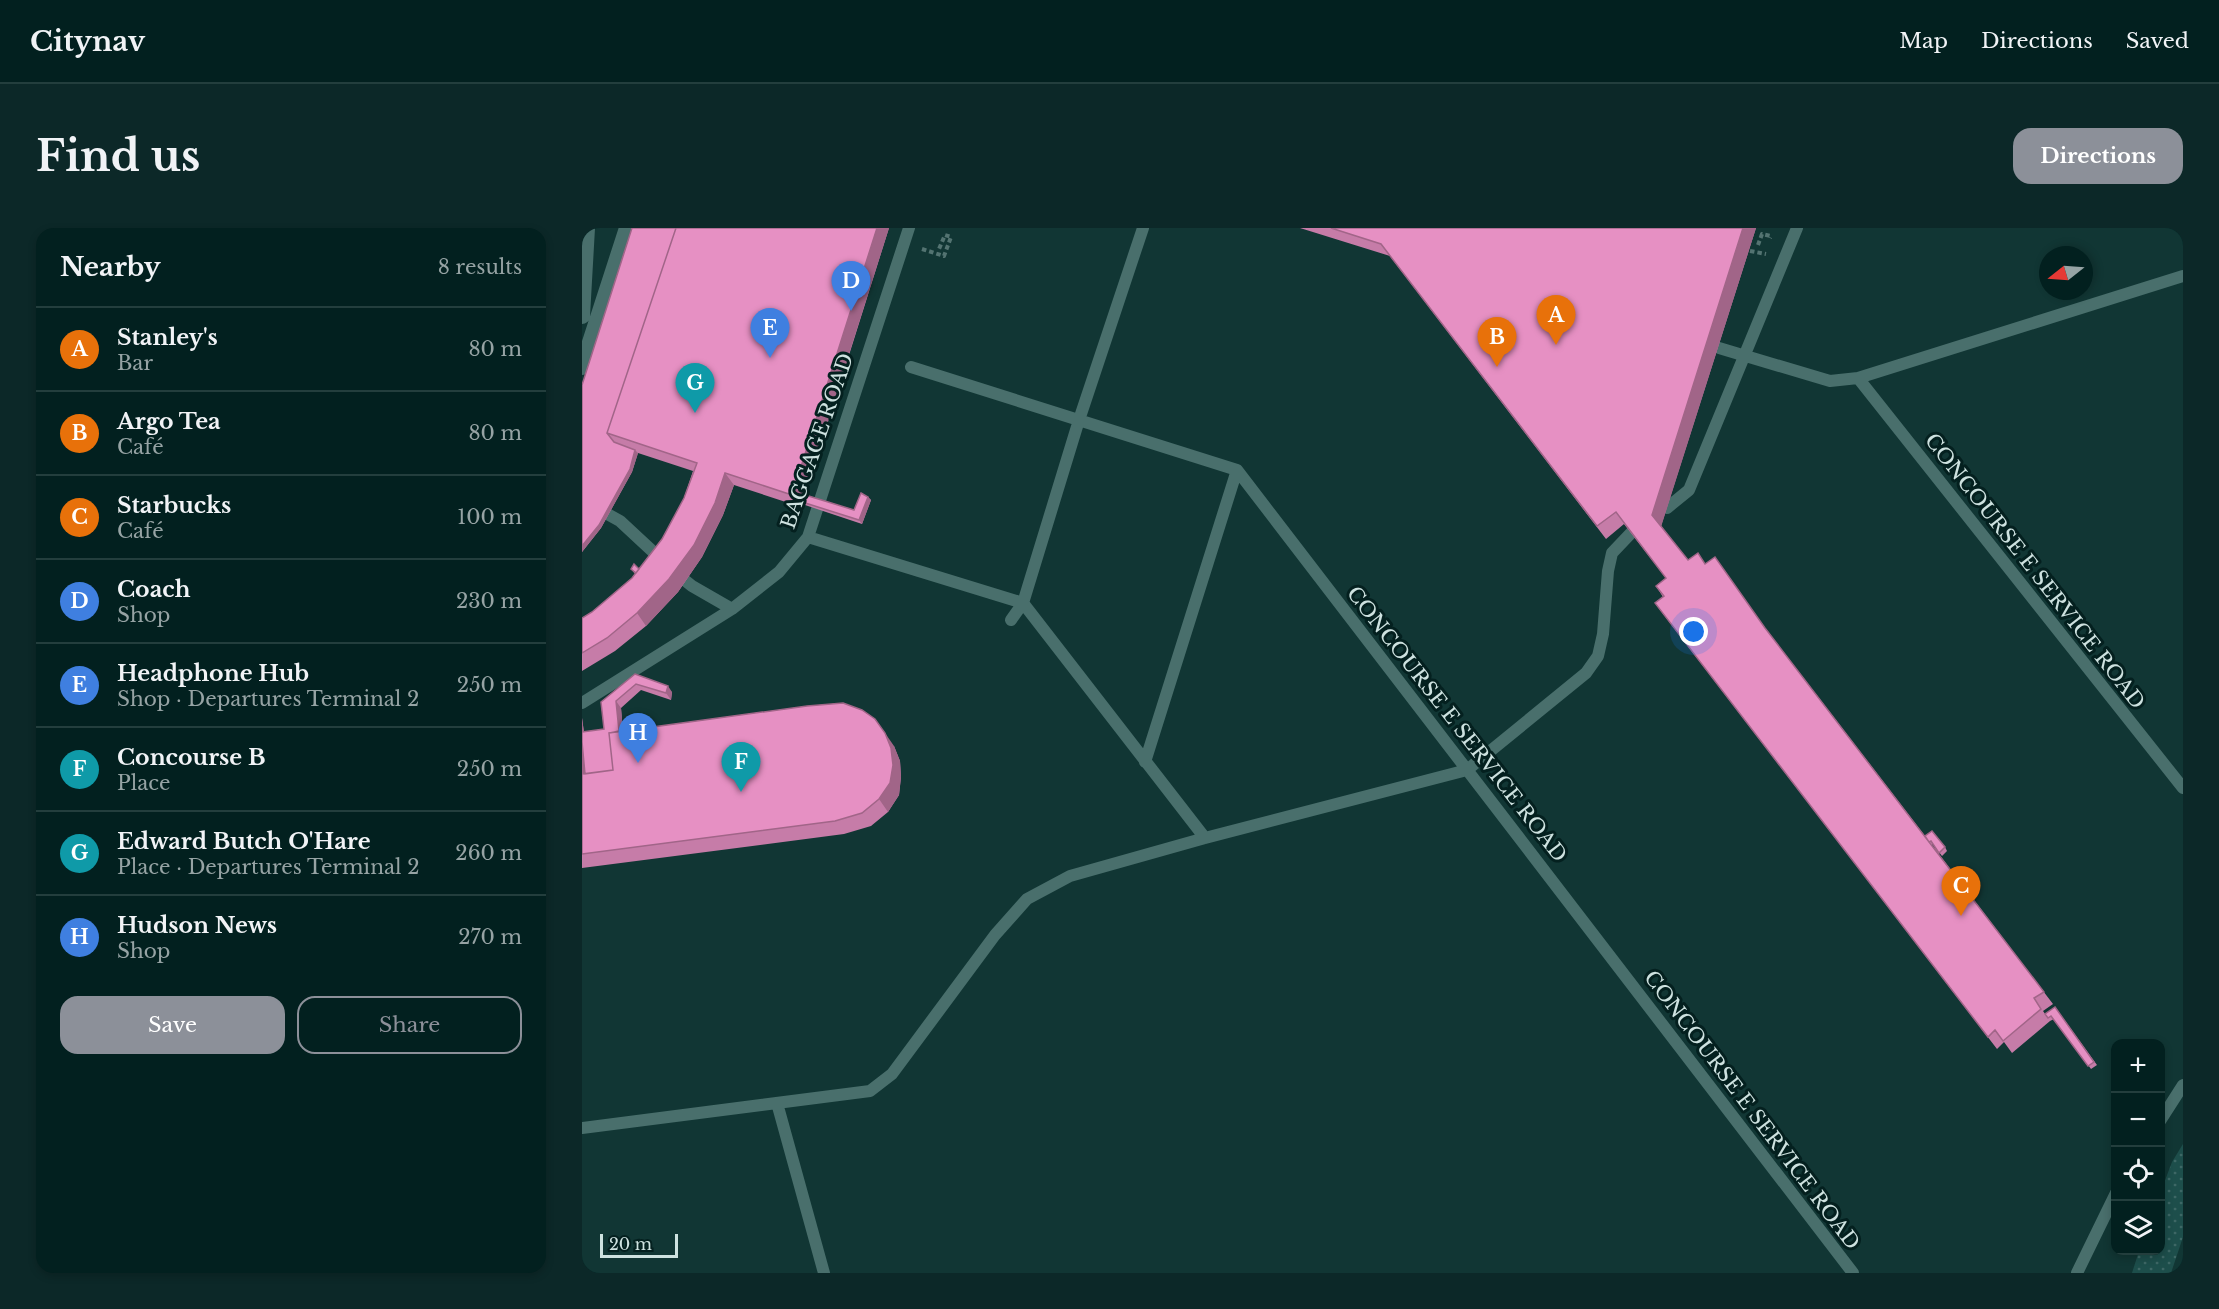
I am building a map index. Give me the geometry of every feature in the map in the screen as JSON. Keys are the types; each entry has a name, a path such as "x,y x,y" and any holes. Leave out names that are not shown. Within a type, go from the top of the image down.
{"street":[{"path":"582,316 587,228"},
{"path":"582,367 627,228"}],"lane":[{"name":"BAGGAGE ROAD","path":"582,703 732,609 779,572 808,537 909,228"},
{"path":"1011,620 1023,603 1079,420 1143,228"},
{"path":"1667,508 1689,490 1797,228"},
{"path":"1719,348 1830,381 1858,378 2183,276"},
{"path":"911,367 1237,470 1145,762"},
{"name":"CONCOURSE E SERVICE ROAD","path":"1858,378 2183,788"},
{"name":"CONCOURSE E SERVICE ROAD","path":"1237,470 1853,1273"},
{"path":"582,500 620,521 676,574 732,609"},
{"path":"582,1128 870,1090 892,1074 995,935 1028,899 1070,876 1204,838 1467,770 1586,673 1598,656 1603,634 1608,571 1612,553 1631,533"},
{"path":"808,537 1023,603 1204,838"},
{"path":"2165,1113 2183,1085"},
{"path":"777,1103 824,1273"},
{"path":"2077,1273 2111,1201"}],"path":[{"path":"1750,251 1766,255 1771,236 1762,234 1758,245"},
{"path":"939,249 945,236 951,237 944,256"}],"shaded area":[{"path":"582,228 2183,228 2183,1273 582,1273"},
{"path":"2183,1144 2183,1237 2171,1273 2132,1273 2138,1255 2165,1255 2165,1180 2172,1162"}],"building":[{"path":"632,228 676,228 607,433 614,442 635,450 630,469 599,525 582,546 582,385"},
{"path":"676,228 877,228 792,495 725,473 715,503 694,545 669,579 637,613 607,638 582,653 582,618 632,578 662,539 684,498 697,463 607,433"},
{"path":"1331,228 1743,228 1652,515 1688,560 1698,553 1705,564 1715,557 1765,628 2044,992 2034,998 2041,1009 2003,1041 1995,1030 1988,1037 1655,603 1664,596 1656,586 1666,578 1616,512 1597,526 1381,244"},
{"path":"861,493 868,497 859,520 799,501 802,494 854,510"},
{"path":"634,564 639,569 636,573 631,569"},
{"path":"635,674 668,686 666,693 636,684 616,701 619,731 609,733 613,770 585,774 582,732 604,729 601,702"},
{"path":"843,703 862,710 875,719 885,733 891,748 893,765 890,783 879,799 862,813 835,821 582,854 582,774 613,770 609,733"},
{"path":"1932,831 1945,847 1939,853 1925,836"},
{"path":"2055,1007 2094,1062 2088,1066 2051,1016 2048,1018 2045,1014"}],"place":[{"name":"Coach","path":"851,311"},
{"name":"Stanley's","path":"1556,345"},
{"name":"Headphone Hub","path":"770,358"},
{"name":"Argo Tea","path":"1497,367"},
{"name":"Edward Butch O'Hare","path":"695,413"},
{"name":"Hudson News","path":"638,763"},
{"name":"Concourse B","path":"741,792"},
{"name":"Starbucks","path":"1961,916"}]}
